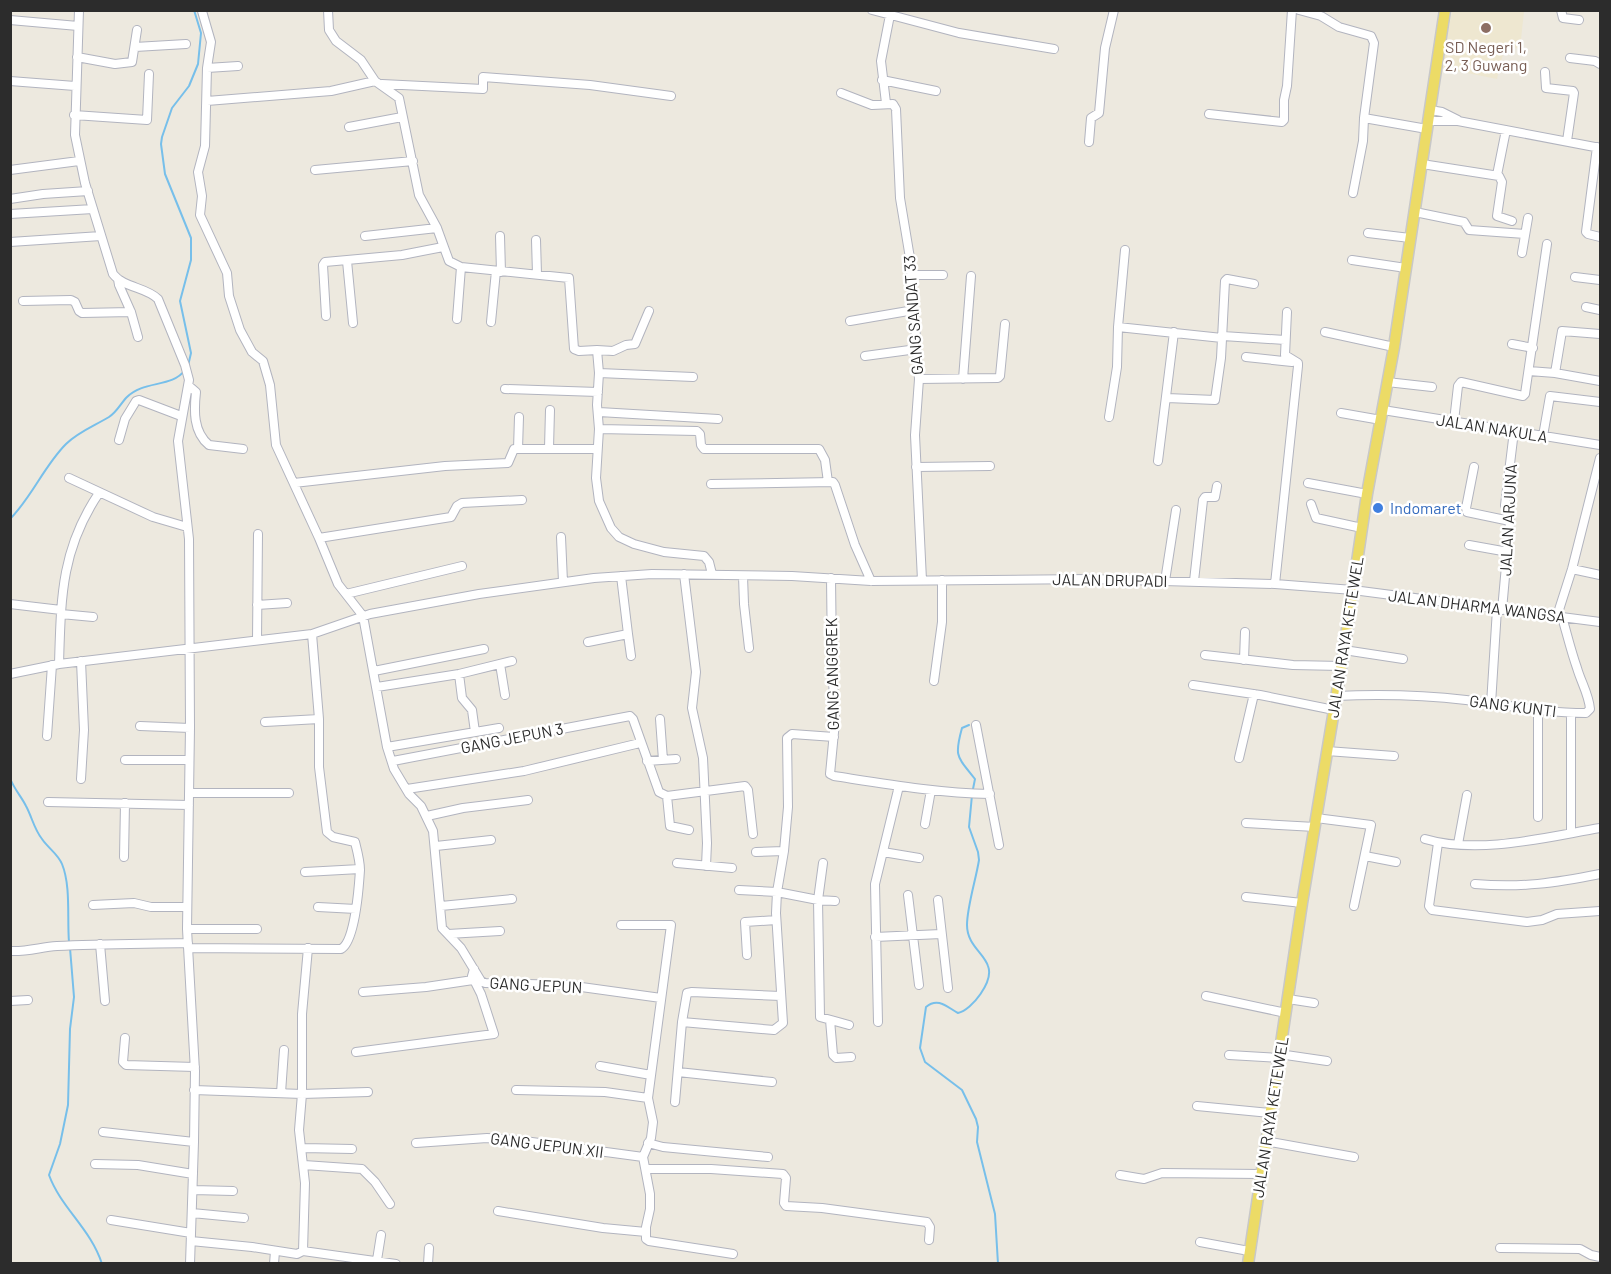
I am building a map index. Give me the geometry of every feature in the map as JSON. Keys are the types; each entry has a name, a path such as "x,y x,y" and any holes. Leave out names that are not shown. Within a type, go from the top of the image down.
{"main road":[{"name":"JALAN RAYA KETEWEL","path":"1248,1263 1302,903 1367,494 1394,347 1445,10"}],"street":[{"path":"79,10 74,115 79,161 93,209 113,274 118,279 158,299 185,365 189,386 181,416 178,441 187,527 189,649 187,929 195,1067 190,1263"},
{"path":"328,10 332,34 342,46 362,60 376,82 399,99 420,199 437,228 449,261 461,267 569,278 574,349 579,351 613,351 635,344 649,311"},
{"path":"872,10 958,33 1054,49"},
{"path":"1089,142 1091,118 1099,113 1105,48 1114,10"},
{"path":"1209,114 1282,122 1284,120 1292,10"},
{"path":"1299,10 1321,16 1339,27 1371,36 1374,43 1363,141 1353,193"},
{"path":"1561,10 1563,18 1579,20"},
{"path":"202,11 211,42 207,68 205,146 198,172 202,196 200,216 228,273 229,296 240,330 252,352 263,361 270,385 276,446 320,538 338,584 363,616"},
{"path":"841,93 872,105 886,103 881,61 890,15"},
{"path":"10,20 78,26"},
{"path":"77,57 115,64 129,63 133,61 137,30"},
{"path":"135,47 186,44"},
{"path":"1570,58 1595,61 1600,64"},
{"path":"207,68 238,66"},
{"path":"1545,72 1546,88 1574,93 1567,141"},
{"path":"74,115 147,120 149,74"},
{"path":"207,101 321,92 376,82 483,89 483,77 599,86 671,96"},
{"path":"882,80 936,91"},
{"path":"10,81 75,86"},
{"name":"GANG SANDAT 33","path":"886,103 893,104 896,109 900,198 912,275 919,379 915,435 922,580"},
{"path":"1430,110 1442,112 1458,121"},
{"path":"349,127 402,117"},
{"path":"1364,117 1427,125 1458,121 1598,147 1586,232 1600,237"},
{"path":"1497,175 1506,130"},
{"path":"10,170 79,161"},
{"path":"315,170 413,161"},
{"path":"1422,164 1497,175 1502,182 1497,216 1512,221"},
{"path":"10,199 88,191"},
{"path":"10,214 93,209"},
{"path":"1414,213 1464,222 1469,230 1525,234"},
{"path":"1522,253 1528,218"},
{"path":"365,236 437,228"},
{"path":"1368,233 1410,238"},
{"path":"10,242 101,236"},
{"path":"491,322 499,271 500,236"},
{"path":"536,240 537,274"},
{"path":"1454,421 1459,383 1523,396 1526,393 1547,244"},
{"path":"326,316 323,264 384,255 402,255 443,247"},
{"path":"1109,417 1117,367 1125,250"},
{"path":"1352,260 1406,268"},
{"path":"347,261 352,324"},
{"path":"457,319 461,267"},
{"path":"912,275 943,275"},
{"path":"963,379 971,276"},
{"path":"1575,276 1600,280"},
{"path":"118,279 118,285 131,312 138,337"},
{"path":"1167,398 1215,400 1221,358 1226,280 1254,284"},
{"path":"23,301 71,300 82,313 131,312"},
{"path":"1586,307 1600,310"},
{"path":"850,321 914,310"},
{"path":"1287,312 1286,356 1298,363"},
{"path":"919,379 996,379 1000,376 1005,324"},
{"path":"1118,327 1222,337 1285,340"},
{"path":"1555,373 1562,331 1600,334"},
{"path":"1158,461 1174,332"},
{"path":"1325,332 1394,347"},
{"path":"1512,344 1533,348"},
{"path":"865,356 917,349"},
{"path":"597,350 599,429 596,478 599,501 611,528 619,537 634,544 664,552 704,556 709,562 712,574"},
{"path":"1246,357 1298,363"},
{"path":"1275,584 1298,363"},
{"path":"1529,371 1600,381"},
{"path":"599,373 693,377"},
{"path":"1387,382 1432,387"},
{"path":"189,386 196,392 194,416 205,442 209,445 243,448"},
{"path":"505,389 598,392"},
{"path":"1543,436 1550,396 1600,402"},
{"path":"119,440 125,419 136,401 139,400 181,416"},
{"path":"549,448 550,410"},
{"path":"599,412 718,419"},
{"name":"JALAN NAKULA","path":"1341,413 1454,421 1600,446"},
{"path":"518,449 519,417"},
{"path":"599,429 697,431 700,434 700,445 704,449 819,450 825,460 828,482"},
{"name":"JALAN ARJUNA","path":"1491,704 1508,552 1510,521 1505,506 1514,431"},
{"path":"294,483 445,466 508,463 513,450 518,449 597,449"},
{"path":"1560,616 1598,483 1600,458"},
{"path":"916,467 990,466"},
{"path":"1474,467 1467,512 1510,521"},
{"path":"69,478 153,517 187,527"},
{"path":"711,484 828,482 836,485 869,580"},
{"path":"1308,483 1367,494"},
{"path":"1194,581 1203,500 1205,497 1215,497 1217,486"},
{"path":"47,736 65,572 79,525 99,493"},
{"path":"320,538 451,517 457,506 462,503 522,500"},
{"path":"1311,504 1317,518 1362,528"},
{"path":"1165,580 1176,510"},
{"path":"257,640 258,534"},
{"path":"561,537 563,582"},
{"path":"1469,545 1508,552"},
{"path":"346,594 462,566"},
{"path":"1572,570 1600,575"},
{"path":"684,574 696,672 692,708 703,758 706,866"},
{"name":"JALAN DRUPADI","path":"10,674 56,664 312,634 329,630 363,616 420,604 563,582 621,576 712,574 855,580 1165,580 1275,584 1353,590"},
{"path":"621,576 631,656"},
{"path":"743,576 749,648"},
{"name":"GANG ANGGREK","path":"831,578 835,722 830,772 832,776 931,790 990,794"},
{"path":"934,681 942,622 942,580"},
{"name":"JALAN DHARMA WANGSA","path":"1353,590 1600,622"},
{"path":"257,605 286,603"},
{"path":"10,604 93,617"},
{"name":"GANG JEPUN","path":"363,616 387,747 396,774 421,806 434,831 442,928 470,961 481,981 485,983 567,985 662,998"},
{"name":"GANG KUNTI","path":"1336,696 1400,694 1538,711 1589,712 1590,705 1560,616"},
{"path":"1244,660 1245,632"},
{"path":"10,951 100,944 341,949 346,946 356,909 360,869 355,842 333,837 327,832 319,767 319,719 312,634"},
{"path":"588,642 628,634"},
{"path":"374,671 484,649"},
{"path":"1344,650 1403,659"},
{"path":"1205,656 1341,666"},
{"path":"81,661 84,730 81,779"},
{"path":"377,687 459,674 512,661"},
{"path":"500,664 505,695"},
{"path":"459,674 462,698 472,710 475,732"},
{"path":"1193,685 1334,710"},
{"path":"1239,758 1254,694"},
{"path":"1538,711 1538,817"},
{"path":"1571,713 1571,833"},
{"name":"GANG JEPUN 3","path":"393,761 632,717 640,743"},
{"path":"265,722 319,719"},
{"path":"660,719 663,760"},
{"path":"976,725 999,845"},
{"path":"140,726 190,728"},
{"path":"387,747 499,728"},
{"path":"682,1022 774,1030 783,1023 776,920 777,892 788,807 788,736 792,734 834,737"},
{"path":"407,789 524,771 640,743 658,790 667,796 704,790 747,787 753,834"},
{"path":"1327,751 1394,756"},
{"path":"647,761 676,759"},
{"path":"125,760 189,760"},
{"path":"878,1022 875,884 899,786"},
{"path":"925,824 931,790"},
{"path":"189,793 289,793"},
{"path":"1458,844 1467,795"},
{"path":"667,796 670,826 674,829 689,830"},
{"path":"427,816 463,808 528,800"},
{"path":"48,802 189,805"},
{"path":"124,857 125,803"},
{"path":"1246,823 1369,824 1365,856 1354,906"},
{"path":"1425,839 1438,843 1458,844 1533,841 1600,828"},
{"path":"436,846 492,840"},
{"path":"1438,843 1429,906 1432,910 1527,922 1557,915 1600,911"},
{"path":"756,852 784,851"},
{"path":"883,852 919,858"},
{"path":"1365,856 1396,862"},
{"path":"677,863 732,868"},
{"path":"823,863 818,900 820,1017 849,1025"},
{"path":"305,872 360,869"},
{"path":"1475,884 1537,885 1600,874"},
{"path":"739,890 777,892 835,901"},
{"path":"908,895 919,985"},
{"path":"1246,897 1302,903"},
{"path":"441,906 512,899"},
{"path":"938,900 948,988"},
{"path":"93,904 134,903 151,907 188,907"},
{"path":"318,906 356,909"},
{"path":"747,955 745,922 776,920"},
{"path":"621,925 671,925 648,1098 653,1122 643,1157 651,1201 646,1232 648,1241 733,1254"},
{"path":"187,929 257,929"},
{"path":"448,934 500,931"},
{"path":"875,937 941,934"},
{"path":"100,944 105,1001"},
{"path":"303,1251 304,1165 299,1130 303,1094 302,1014 308,948"},
{"path":"356,1052 494,1034 481,994 471,975 474,969"},
{"path":"363,992 426,987 473,980"},
{"path":"675,1102 682,1022 689,992 781,996"},
{"path":"1206,996 1286,1013"},
{"path":"1288,999 1314,1003"},
{"path":"10,1001 28,1000"},
{"path":"830,1020 834,1057 850,1057"},
{"path":"126,1038 123,1062 126,1065 195,1067"},
{"path":"281,1093 284,1050"},
{"path":"1229,1055 1279,1056 1327,1061"},
{"path":"600,1066 651,1075"},
{"path":"678,1072 772,1082"},
{"path":"194,1090 303,1094 368,1092"},
{"path":"516,1090 605,1092 648,1098"},
{"path":"1197,1106 1270,1113"},
{"path":"103,1132 194,1142"},
{"name":"GANG JEPUN XII","path":"416,1143 497,1138 643,1157"},
{"path":"1265,1141 1354,1157"},
{"path":"648,1143 663,1147 768,1156"},
{"path":"303,1148 352,1149"},
{"path":"95,1164 138,1165 193,1174"},
{"path":"304,1165 362,1169 375,1182 390,1204"},
{"path":"646,1169 711,1169 783,1174 786,1178 784,1203 786,1206 822,1208 927,1222 930,1227 929,1240"},
{"path":"1120,1175 1144,1179 1162,1173 1260,1174"},
{"path":"192,1190 233,1191"},
{"path":"498,1211 603,1228 646,1232"},
{"path":"192,1213 244,1218"},
{"path":"111,1220 191,1237 275,1251 297,1254 303,1251 396,1263"},
{"path":"377,1260 381,1234"},
{"path":"1200,1242 1249,1251"},
{"path":"428,1263 429,1248"},
{"path":"1500,1248 1580,1250 1600,1257"},
{"path":"274,1263 275,1251"}],"shaded area":[{"name":"SD Negeri 1, 2, 3 Guwang","path":"1452,11 1524,11 1520,49 1505,45 1497,79 1442,68"}],"waterway":[{"path":"188,366 191,353 180,301 191,260 191,238 165,174 161,144 172,108 189,86 198,64 201,33 194,10"},
{"path":"10,519 51,462 71,440 112,415 134,392 173,379 185,370"},
{"path":"969,725 962,728 958,751 961,760 975,779 973,789"},
{"path":"10,778 39,835 62,864 68,892 69,942"},
{"path":"972,795 969,827 979,860 967,925 970,938 988,966 988,979 975,1001 964,1011 958,1013 938,1003 926,1007 920,1048 925,1062 962,1090 976,1119 977,1142 995,1214 998,1264"},
{"path":"70,948 74,997 70,1029 68,1105 60,1144 49,1175 61,1198 91,1240 102,1264"}],"place":[{"name":"SD Negeri 1, 2, 3 Guwang","path":"1486,28"},
{"name":"Indomaret","path":"1378,508"}]}
